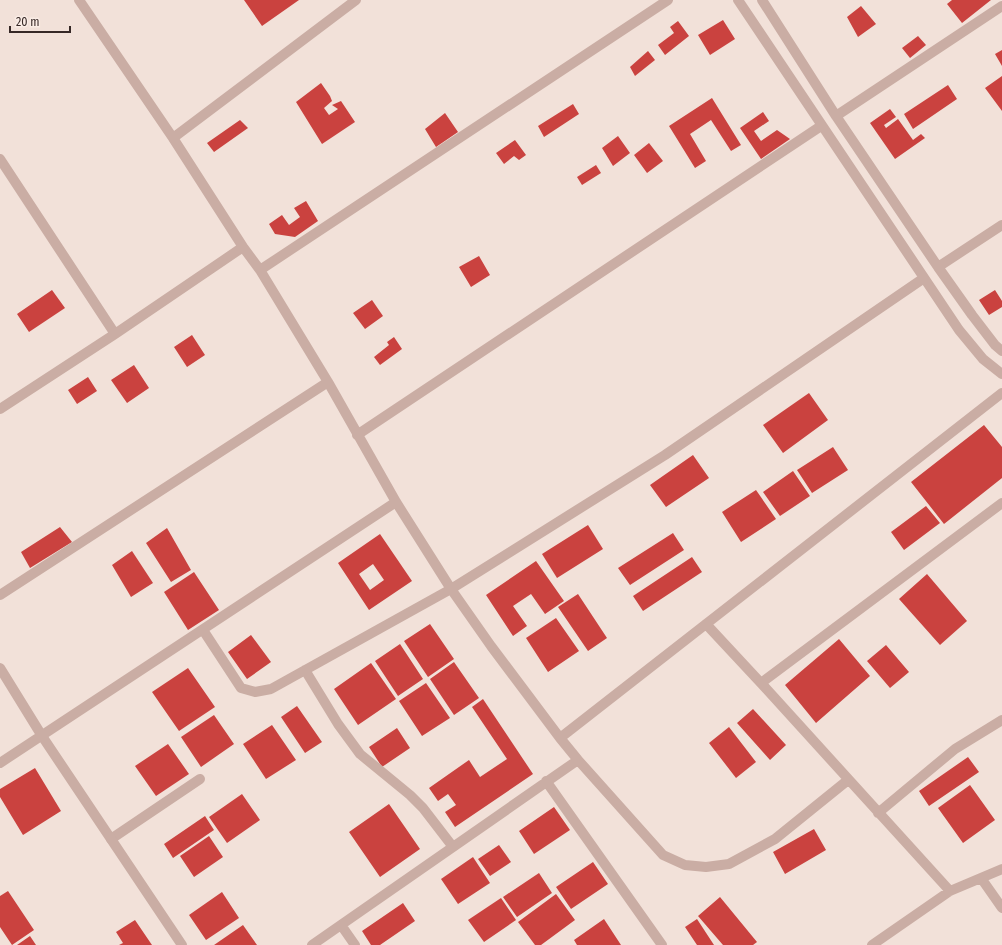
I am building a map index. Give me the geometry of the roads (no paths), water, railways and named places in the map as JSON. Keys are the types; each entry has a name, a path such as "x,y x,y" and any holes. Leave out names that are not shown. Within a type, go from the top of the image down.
{"street":[{"path":"79,0 173,138 243,247 260,270 328,382 396,502 451,589 491,646 560,738 663,855 686,866 706,867 729,864 775,839 848,780"},
{"path":"173,138 356,0"},
{"path":"260,270 668,0"},
{"path":"738,0 959,330 983,359 1002,374"},
{"path":"762,0 836,116 938,267 972,316 995,345 1002,351"},
{"path":"836,116 1002,6"},
{"path":"357,435 821,126"},
{"path":"0,159 115,334"},
{"path":"938,267 1002,225"},
{"path":"0,409 115,334 243,247"},
{"path":"203,630 241,688 255,692 271,689 451,589 665,456 924,278"},
{"path":"0,595 328,382"},
{"path":"560,738 1002,393"},
{"path":"0,763 396,502"},
{"path":"761,684 1002,503"},
{"path":"706,624 950,891"},
{"path":"0,668 42,736 182,945"},
{"path":"305,670 338,724 360,754 410,795 423,808 453,846"},
{"path":"878,813 955,749 1002,720"},
{"path":"312,945 578,760"},
{"path":"111,839 200,779"},
{"path":"546,781 662,945"},
{"path":"872,945 950,891 1002,869"},
{"path":"981,878 1002,908"},
{"path":"341,925 355,945"}]}
